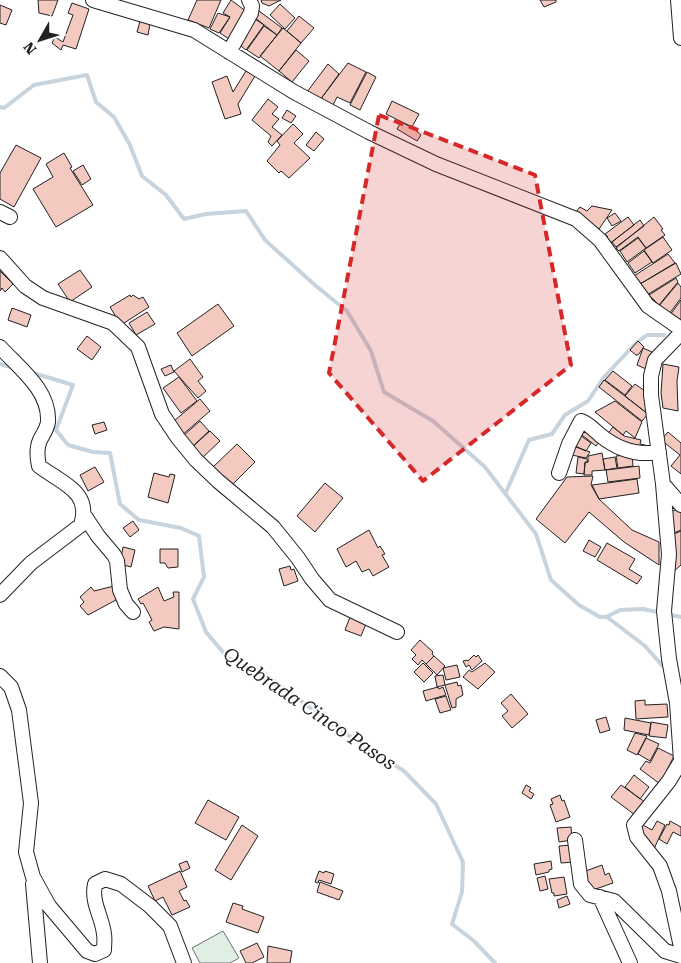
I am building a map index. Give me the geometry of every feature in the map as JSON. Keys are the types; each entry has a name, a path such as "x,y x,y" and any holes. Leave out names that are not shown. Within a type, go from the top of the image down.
{"street":[{"path":"93,0 194,30 294,92 369,132 436,164 576,219 600,240 648,306 681,329"},
{"path":"229,52 251,13 252,6 249,0"},
{"path":"678,0 681,38"},
{"path":"0,258 25,286 43,298 114,323 138,347 162,414 196,460 218,482 273,527 330,600 397,632"},
{"path":"681,333 656,360 650,376 669,554 664,613 669,659 677,703 681,761 669,781 634,825 637,837 660,866 669,891 681,947"},
{"path":"0,347 39,388 47,410 48,423 40,441 37,455 39,466 72,488 82,499 84,515 82,525 31,562 0,595"},
{"path":"559,473 569,444 581,421 617,447 638,453 658,452"},
{"path":"663,484 681,505"},
{"path":"84,515 118,561 120,590 126,604 133,612"},
{"path":"0,676 11,687 19,710 31,803 26,852 33,878 40,963"},
{"path":"575,840 581,884 590,895 614,901 665,951 681,956"},
{"path":"33,878 49,906 87,951 95,954 104,950 104,934 94,903 95,884 105,879 121,884 150,906 170,926 184,963"},
{"path":"600,897 630,963"}],"highlighted area":[{"path":"379,115 535,175 571,365 423,481 329,373"}],"green space":[{"path":"223,931 239,958 230,963 200,963 192,948"}],"building":[{"path":"38,0 58,0 52,16 39,13"},
{"path":"197,0 221,0 209,28 188,20"},
{"path":"231,0 247,12 229,39 220,33 230,17 223,13"},
{"path":"261,0 281,0 269,6 262,3"},
{"path":"540,0 556,0 556,2 544,7"},
{"path":"72,3 89,9 76,49 63,45 61,50 52,43 55,37 63,42 73,15 68,13"},
{"path":"280,4 295,18 285,29 270,15"},
{"path":"0,5 12,10 6,25 0,23"},
{"path":"259,11 282,28 277,35 254,17"},
{"path":"218,13 230,17 219,33 210,29"},
{"path":"299,16 314,28 301,43 287,31"},
{"path":"255,19 264,25 246,50 238,41"},
{"path":"140,21 150,24 148,35 137,32"},
{"path":"264,26 277,35 259,58 247,50"},
{"path":"283,28 301,43 279,71 260,56"},
{"path":"296,50 309,61 292,82 279,71"},
{"path":"348,63 366,72 350,103 337,97 332,107 320,100"},
{"path":"328,64 339,74 320,100 307,92"},
{"path":"246,71 255,76 238,104 241,114 225,119 212,82 227,76 233,92"},
{"path":"367,72 376,77 360,110 350,105"},
{"path":"268,99 278,107 272,114 279,119 272,127 282,135 272,146 268,142 271,136 252,120"},
{"path":"392,101 419,114 412,127 386,114"},
{"path":"287,110 296,116 291,123 282,118"},
{"path":"401,122 413,128 421,135 417,141 397,129"},
{"path":"293,124 303,134 294,143 310,158 289,178 281,171 279,173 267,161 280,145 277,141"},
{"path":"316,132 324,139 314,151 306,145"},
{"path":"16,145 41,158 14,207 0,199 0,173"},
{"path":"64,153 72,167 70,168 93,205 56,227 33,189 53,177 46,164"},
{"path":"83,165 91,179 82,185 73,171"},
{"path":"592,206 612,210 599,229 576,212 580,207 587,211"},
{"path":"615,213 621,221 612,226 607,218"},
{"path":"628,217 634,225 609,244 605,239 608,237 605,234"},
{"path":"654,217 665,235 646,248 638,237 619,251 616,248"},
{"path":"640,220 644,226 616,247 612,242"},
{"path":"663,237 672,250 653,263 644,250"},
{"path":"638,238 646,248 627,262 620,251"},
{"path":"644,251 652,262 635,273 628,263"},
{"path":"668,254 675,263 640,284 634,276"},
{"path":"676,263 681,274 647,295 640,284"},
{"path":"80,270 92,287 70,302 58,284"},
{"path":"0,271 13,284 5,292 2,288 0,291"},
{"path":"676,278 678,282 659,305 649,295"},
{"path":"678,283 681,287 681,298 669,314 659,306"},
{"path":"130,295 139,299 143,297 149,307 121,325 110,307"},
{"path":"681,300 681,321 670,315"},
{"path":"218,304 234,326 192,356 177,333"},
{"path":"12,308 31,315 27,327 8,320"},
{"path":"147,312 155,324 136,335 129,323"},
{"path":"87,336 101,347 92,360 77,349"},
{"path":"638,341 644,347 636,355 630,350"},
{"path":"643,348 652,352 646,369 637,365"},
{"path":"190,359 203,377 198,381 206,391 198,398 174,371"},
{"path":"663,364 679,367 677,381 678,411 663,408 661,393"},
{"path":"171,365 174,372 165,376 161,369"},
{"path":"613,371 632,386 625,395 605,380"},
{"path":"179,377 197,401 181,413 163,388"},
{"path":"604,380 648,414 642,421 599,387"},
{"path":"635,384 645,391 648,414 625,396"},
{"path":"200,399 210,411 181,436 174,421"},
{"path":"615,401 642,422 635,438 626,431 623,435 595,412"},
{"path":"200,421 209,431 193,446 183,436"},
{"path":"104,422 107,430 95,434 92,425"},
{"path":"584,424 602,439 596,446 578,432"},
{"path":"613,427 624,436 641,440 640,444 645,445 646,451 605,437"},
{"path":"210,431 220,441 200,460 190,449"},
{"path":"668,432 681,443 681,474 671,466 680,455 661,440"},
{"path":"577,433 591,443 586,451 571,444"},
{"path":"237,444 255,462 229,488 212,468"},
{"path":"570,445 590,452 586,458 567,454"},
{"path":"602,453 605,470 592,471 592,475 584,475 588,456"},
{"path":"632,454 633,466 618,468 616,456"},
{"path":"578,457 587,459 588,462 585,462 584,474 576,473"},
{"path":"615,457 617,468 605,470 603,459"},
{"path":"639,466 640,478 608,482 606,470"},
{"path":"95,467 104,482 88,491 80,475"},
{"path":"154,473 169,477 170,474 175,475 168,503 148,497"},
{"path":"593,476 591,485 599,499 632,530 659,542 659,565 624,542 589,512 565,543 536,519 567,477"},
{"path":"637,479 639,493 599,499 592,485"},
{"path":"325,483 343,498 315,532 297,516"},
{"path":"681,507 681,530 674,533 669,513"},
{"path":"133,521 139,530 130,537 123,528"},
{"path":"369,530 378,548 380,546 385,554 382,555 389,567 373,576 369,569 362,572 356,561 346,567 337,549"},
{"path":"681,531 681,565 673,572 674,534"},
{"path":"589,540 601,547 595,557 583,551"},
{"path":"607,543 635,559 629,569 642,577 637,584 597,560"},
{"path":"123,547 135,550 131,567 120,564"},
{"path":"160,549 178,549 178,567 168,568 165,563 160,563"},
{"path":"290,566 291,570 294,569 298,581 284,586 279,569"},
{"path":"114,586 116,600 88,615 80,606 84,602 80,597 91,587 94,591"},
{"path":"158,587 164,601 174,597 173,592 179,592 179,629 164,627 154,631 149,622 152,620 143,603 141,604 138,599"},
{"path":"350,617 366,624 361,636 345,630"},
{"path":"420,640 433,652 434,656 426,664 422,660 418,665 412,659 416,655 411,650"},
{"path":"474,655 476,657 478,655 482,661 472,670 469,665 466,667 463,661 468,661"},
{"path":"434,656 445,666 437,675 426,664"},
{"path":"423,663 433,673 424,682 414,672"},
{"path":"485,663 495,672 478,689 463,677 469,670 472,672"},
{"path":"457,665 460,677 446,680 443,668"},
{"path":"443,675 445,685 437,687 435,676"},
{"path":"457,682 458,686 461,685 463,695 456,699 456,707 452,708 445,685"},
{"path":"438,687 439,689 443,687 446,695 426,701 423,691"},
{"path":"511,694 528,714 512,728 502,716 508,711 501,703"},
{"path":"446,696 451,710 440,713 435,699"},
{"path":"645,700 645,705 667,704 668,717 636,719 635,701"},
{"path":"606,717 610,730 600,733 596,720"},
{"path":"625,718 651,723 649,735 624,730"},
{"path":"651,722 668,725 666,738 649,736"},
{"path":"635,733 647,736 637,755 627,750"},
{"path":"646,738 659,744 650,761 638,754"},
{"path":"658,748 674,756 667,770 669,771 660,784 640,769 646,761 650,763"},
{"path":"634,775 649,787 640,799 625,787"},
{"path":"526,785 531,788 529,791 534,794 531,799 522,793"},
{"path":"621,785 645,802 635,815 611,797"},
{"path":"560,795 562,801 564,800 570,817 556,822 550,805 553,804 551,799"},
{"path":"208,800 239,817 226,840 195,823"},
{"path":"657,821 665,825 653,851 639,832 641,824 652,830"},
{"path":"670,821 681,827 681,836 673,832 667,844 659,839"},
{"path":"242,825 258,836 231,880 215,870"},
{"path":"571,827 572,840 559,842 557,828"},
{"path":"572,845 574,862 561,863 559,846"},
{"path":"187,861 190,868 182,872 179,864"},
{"path":"551,861 552,869 549,872 536,875 534,864"},
{"path":"602,865 605,875 609,873 613,883 590,891 583,872"},
{"path":"180,871 187,887 179,891 184,901 186,900 190,907 172,915 163,897 155,901 148,886"},
{"path":"319,871 334,874 331,884 319,880 318,883 315,882"},
{"path":"545,876 548,889 540,891 537,878"},
{"path":"564,877 567,894 554,896 549,879"},
{"path":"320,882 343,891 339,900 317,892"},
{"path":"567,896 570,904 559,908 557,900"},
{"path":"233,903 243,906 242,909 264,917 258,933 226,922"},
{"path":"257,943 264,957 252,963 246,963 240,951"},
{"path":"268,946 292,951 290,963 267,963"}],"waterway":[{"path":"0,107 4,108 34,85 87,75 96,102 114,117 130,145 142,176 166,195 184,219 206,214 246,211 265,240 347,311 371,351 384,392 433,421 485,467 536,534 551,580 579,605 600,617 606,617 620,610 643,609 681,617"},
{"path":"506,492 529,440 552,434 565,415 588,401 604,377 636,343 647,335 664,335"},
{"name":"Quebrada Cinco Pasos","path":"0,364 14,368"},
{"name":"Quebrada Cinco Pasos","path":"30,372 73,385 56,430 68,445 93,452 110,453 120,504 139,520 181,528 199,536 204,577 193,599 206,632 228,658 260,670 337,728 404,771 436,804 463,862 462,892 452,924 474,941 495,963"},
{"path":"607,617 645,646 668,672"}]}
